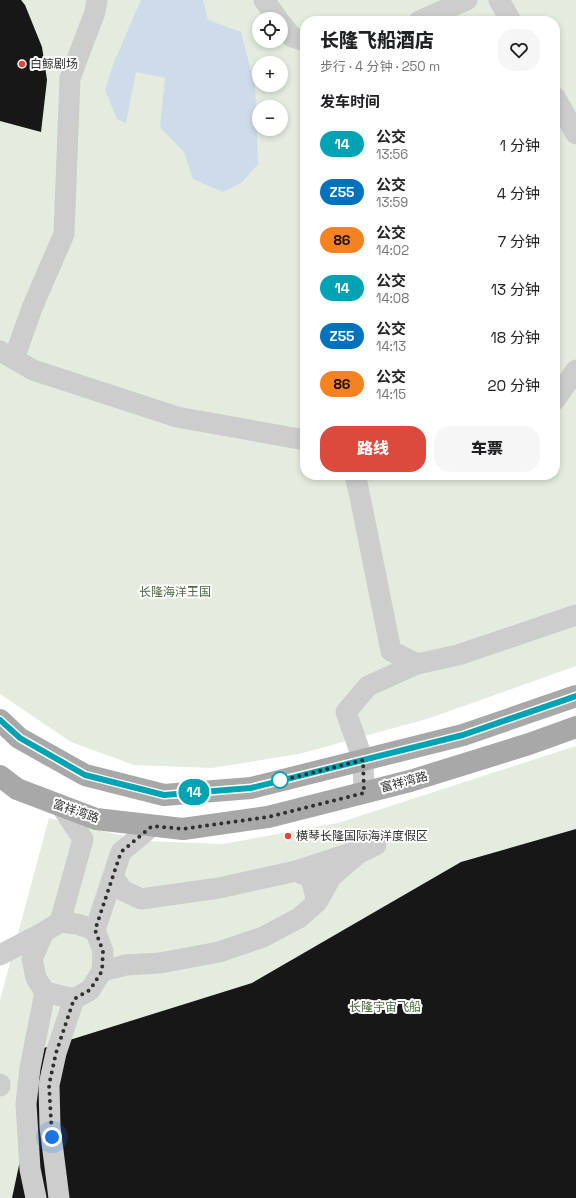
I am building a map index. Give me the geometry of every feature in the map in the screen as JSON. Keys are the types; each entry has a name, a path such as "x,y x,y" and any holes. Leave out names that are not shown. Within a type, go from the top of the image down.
{"main road":[{"path":"0,720 20,738 85,775 164,795 251,788 463,735 576,696"},
{"name":"富祥湾路","path":"0,776 8,788 96,819 183,829 268,817 364,793 410,781 529,744 576,727"}],"street":[{"path":"97,0 70,78 64,234 32,308 7,355 34,370 177,417 300,439"},
{"path":"264,0 273,12"},
{"path":"431,16 468,0"},
{"path":"500,0 509,16"},
{"path":"288,32 292,37 300,39"},
{"path":"560,106 576,134"},
{"path":"560,393 576,370"},
{"path":"356,480 391,651 417,664"},
{"path":"364,793 363,760 346,712 368,686 417,664 458,655 576,616"},
{"path":"62,806 83,839 52,927 32,959 36,978 45,992 74,999"},
{"path":"59,1198 50,1126 49,1085 56,1053 74,999 90,990 102,971 103,951 95,930 121,852 152,826"},
{"path":"102,971 126,965 160,963 218,952 263,937 299,918 317,902 331,877 359,853 376,845 296,871 218,888 141,898 122,890 113,876"},
{"path":"296,871 311,878 317,902"},
{"path":"1,955 52,927 77,924 95,930"},
{"path":"1,955 32,959"},
{"path":"36,1198 30,1170 26,1104 30,1068 45,992"}],"green space":[{"name":"长隆海洋王国","path":"0,0 576,0 576,666 427,719 299,754 212,768 134,765 71,742 0,694"},
{"name":"长隆宇宙飞船","path":"576,746 576,1198 0,1198 0,1000 49,818 144,841 223,844 338,823"}],"water":[{"path":"141,0 203,0 208,20 241,32 252,74 252,92 255,92 256,100 252,100 252,136 257,136 258,164 241,183 223,192 193,179 184,152 160,127 165,78 136,72 126,123 117,119 105,90 114,62"}],"building":[{"name":"白鲸剧场","path":"0,0 21,0 25,5 42,47 47,80 41,132 0,121"},
{"name":"长隆宇宙飞船","path":"576,829 576,1198 12,1198 44,1048 252,983 461,862"}],"bus line":[{"name":"14","path":"0,720 20,738 85,775 164,795 251,788 463,735 576,696"}],"place":[{"name":"白鲸剧场","path":"22,64"},
{"name":"横琴长隆国际海洋度假区","path":"288,836"}],"route":[{"path":"52,1137 50,1126 49,1085 56,1053 74,999 90,990 102,971 103,951 95,930 121,852 152,826 183,829 268,817 364,793 363,760 279,781 280,780"}]}
